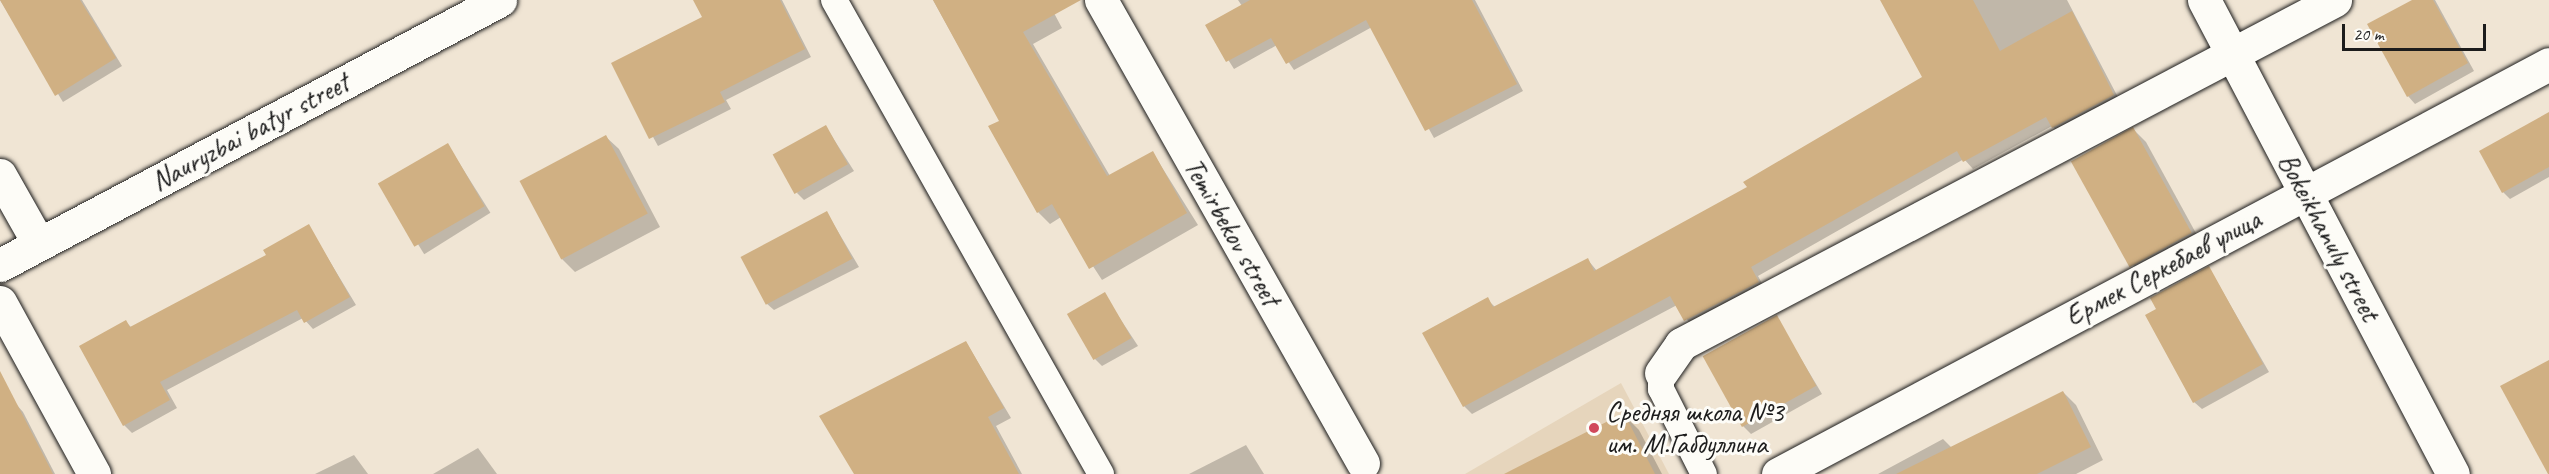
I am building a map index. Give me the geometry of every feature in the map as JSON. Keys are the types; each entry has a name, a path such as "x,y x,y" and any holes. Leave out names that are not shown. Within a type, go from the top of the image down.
{"street":[{"name":"Nauryzbai batyr street","path":"0,265 500,0"},
{"name":"Temirbekov street","path":"1101,0 1363,463"},
{"name":"Bokeikhanuly street","path":"2204,0 2453,474"},
{"path":"1661,373 1681,344 2231,52 2335,0"},
{"name":"Ермек Серкебаев улица","path":"1778,474 2549,64"},
{"path":"0,175 39,244"},
{"path":"0,302 94,474"}],"lane":[{"path":"834,0 1101,474"},
{"path":"1661,373 1661,389 1704,474"}],"shaded area":[{"name":"Средняя школа №3 им. М.Габдуллина","path":"1621,383 1669,474 1465,474"}],"building":[{"path":"0,0 80,0 116,58 55,96"},
{"path":"693,0 780,0 805,49 720,92 725,102 649,139 611,63 702,17"},
{"path":"933,0 1081,0 1023,32 1107,176 1153,151 1187,213 1089,269 1052,204 1037,213 988,126 999,121"},
{"path":"1250,0 1472,0 1517,84 1425,131 1366,20 1286,64 1271,38 1226,62 1205,25"},
{"path":"1880,0 1973,0 2000,51 2072,11 2114,95 2052,128 2046,117 1963,162 1957,151 1751,267 1759,282 1684,321 1670,296 1463,407 1422,333 1488,297 1493,307 1588,258 1594,271 1747,187 1743,182 1922,77"},
{"path":"2412,0 2433,0 2468,63 2407,97 2367,24"},
{"path":"2549,112 2549,167 2502,193 2479,151"},
{"path":"826,125 848,164 794,194 773,155"},
{"path":"2133,127 2192,233 2130,267 2071,161"},
{"path":"606,135 648,214 561,260 519,181"},
{"path":"448,143 484,206 414,247 378,184"},
{"path":"827,211 852,259 766,305 740,257"},
{"path":"309,224 350,297 304,323 297,310 160,382 170,400 123,426 79,346 126,320 130,327 266,255 263,250"},
{"path":"2209,266 2263,364 2193,403 2145,315 2156,309 2150,298"},
{"path":"1105,292 1132,338 1093,360 1067,314"},
{"path":"1777,315 1816,386 1742,427 1703,356"},
{"path":"966,341 1004,408 988,417 1019,474 854,474 819,416"},
{"path":"2549,360 2549,474 2548,474 2500,386"},
{"path":"0,371 53,474 0,474"},
{"path":"2063,391 2091,447 2037,474 1896,474"},
{"path":"1624,413 1655,474 1504,474"}],"place":[{"name":"Средняя школа №3 им. М.Габдуллина","path":"1594,428"}]}
